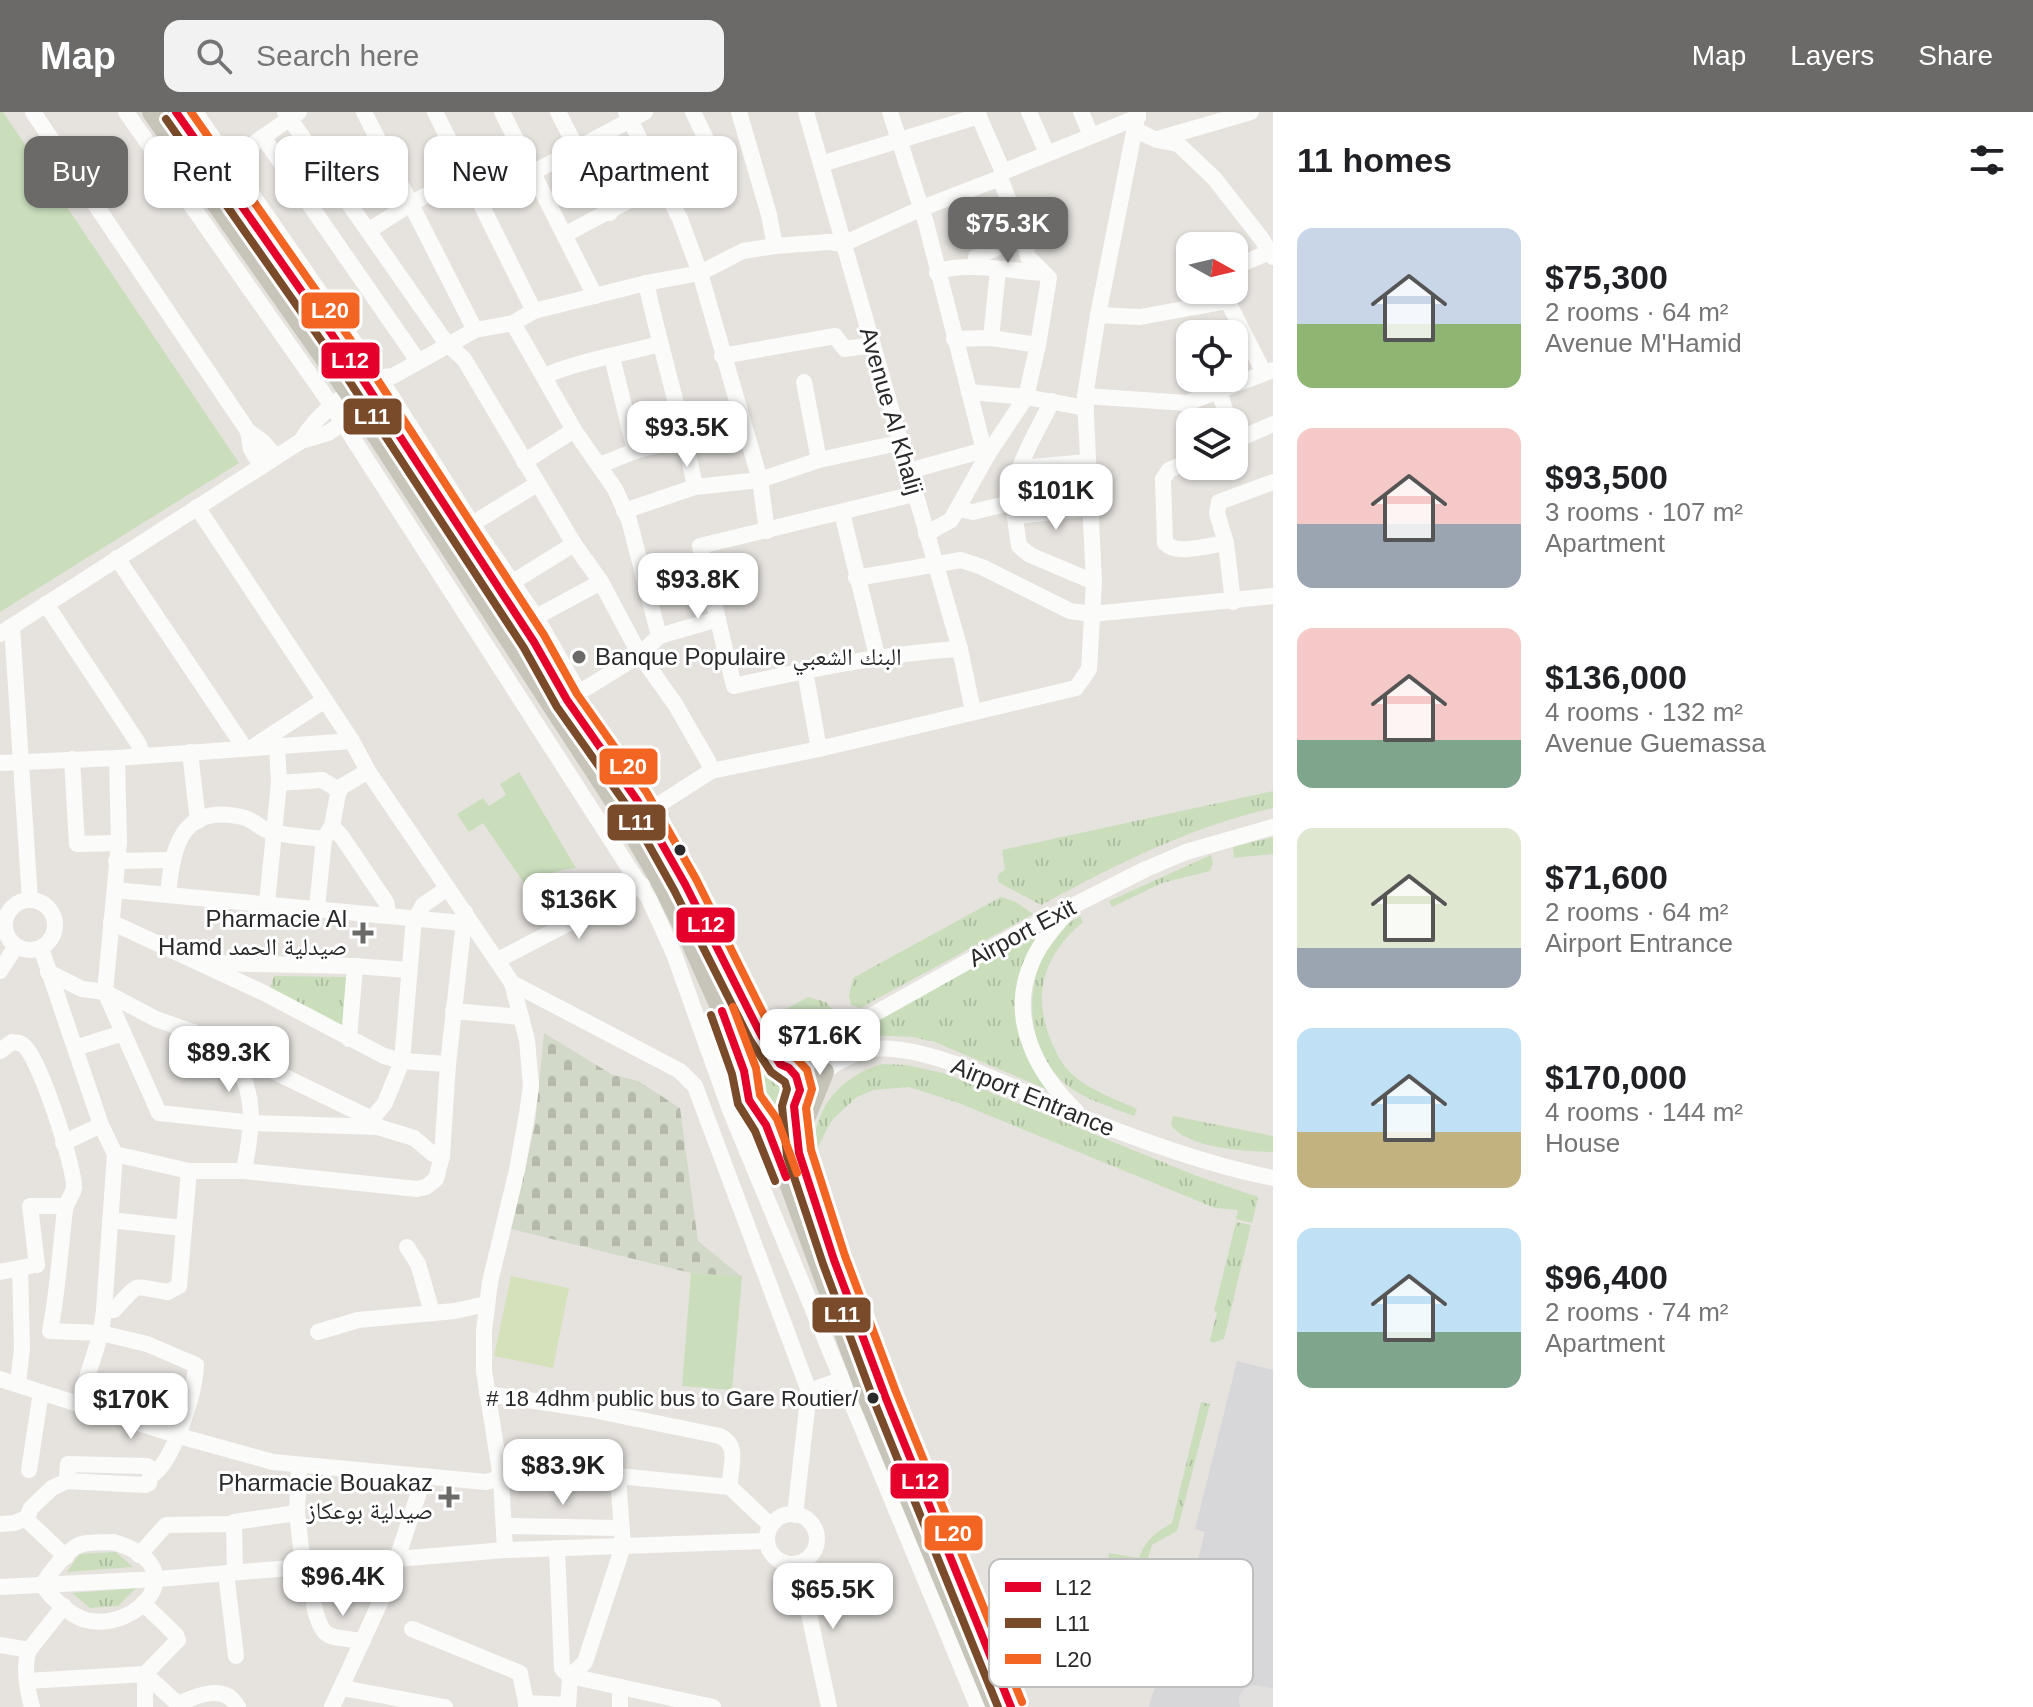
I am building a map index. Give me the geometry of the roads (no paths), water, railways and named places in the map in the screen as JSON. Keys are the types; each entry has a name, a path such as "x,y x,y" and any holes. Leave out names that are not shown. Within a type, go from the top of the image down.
{"main road":[{"path":"152,112 373,390 637,819 685,884 759,1031 782,1064 794,1073 798,1146 834,1260 858,1373 989,1659"},
{"path":"176,112 197,136"},
{"path":"251,208 373,390 534,642 573,696 637,819 660,880 703,966 734,1038 749,1100 759,1112 774,1142 858,1373 996,1707"},
{"path":"747,1084 751,1074 759,1067 769,1063 782,1064"},
{"path":"798,1146 807,1110 824,1072"},
{"path":"759,1112 769,1116 780,1115 797,1098"},
{"path":"1002,1687 1011,1707"}],"street":[{"path":"33,112 248,431 276,457"},
{"path":"126,112 332,406 642,885 674,954 730,1110 858,1373 978,1707"},
{"path":"195,112 207,136"},
{"path":"364,112 475,330"},
{"path":"435,112 447,136"},
{"path":"502,112 514,136"},
{"path":"558,112 572,136"},
{"path":"693,112 705,136"},
{"name":"Avenue Al Khalij","path":"806,112 903,442 914,494 960,649 973,711"},
{"path":"890,112 941,271 954,339 986,452"},
{"path":"1029,112 1047,153"},
{"path":"1081,112 1091,135"},
{"path":"1157,140 1251,112"},
{"path":"743,113 775,246"},
{"path":"259,140 291,114 447,344 464,359 537,484 601,582 640,655 675,704 711,771"},
{"path":"821,164 978,114 1028,257 1049,278 1026,397 986,452 958,509 945,525 926,534"},
{"path":"599,136 634,115 643,136"},
{"path":"301,441 318,416 332,406 373,390 475,330 513,323 534,311 700,273 743,251 829,242 843,244 1047,153 1137,120"},
{"path":"1137,120 1157,140 1178,144 1214,178 1261,238 1271,255 1248,262"},
{"path":"637,819 711,771 819,749 1076,688 1089,669 1094,582 1086,402 1098,315 1137,120"},
{"path":"263,137 418,361"},
{"path":"536,176 595,296"},
{"path":"368,231 424,196"},
{"path":"482,208 534,311"},
{"path":"608,208 610,213"},
{"path":"566,234 621,208"},
{"path":"673,208 700,273 760,480 767,531"},
{"path":"941,271 977,263 1023,236"},
{"path":"977,263 998,270 1044,273"},
{"path":"991,338 998,270"},
{"path":"646,283 659,344 686,438 695,487"},
{"path":"1098,315 1140,317 1191,304"},
{"path":"1231,304 1268,372 1248,380"},
{"path":"513,323 574,430 615,489 659,636"},
{"path":"722,356 835,336 844,349 873,345"},
{"path":"954,339 991,338 1038,345"},
{"path":"544,376 573,363 612,357 659,344"},
{"path":"612,357 635,451"},
{"path":"804,382 819,460"},
{"path":"30,900 6,630 301,441 328,433 343,423 373,390"},
{"path":"373,390 536,617 573,696 640,655 659,636 718,619"},
{"path":"969,392 1052,401 1187,403 1216,392"},
{"path":"1052,401 1020,468 1015,509 1019,546 1094,582"},
{"path":"1248,434 1273,424"},
{"path":"524,462 574,430"},
{"path":"248,431 251,449 261,466"},
{"path":"600,465 635,451 686,438"},
{"path":"624,511 695,487 760,480 819,460 903,442"},
{"path":"909,471 986,452"},
{"path":"1020,468 1088,462"},
{"path":"1176,467 1169,470 1161,487 1165,543 1172,549 1226,543"},
{"path":"472,524 537,484"},
{"path":"1233,602 1226,543 1217,513 1219,502 1272,487"},
{"path":"914,494 700,546 734,686 805,671 960,649"},
{"path":"197,507 352,741 368,771 448,888 464,917 512,983 531,1068 529,1100 517,1170 486,1304 484,1331 484,1371 501,1478 505,1550"},
{"path":"958,509 973,512 1092,508"},
{"path":"842,513 878,660"},
{"path":"511,583 574,544"},
{"path":"117,558 249,747"},
{"path":"856,578 952,559 970,562 1070,611 1092,614 1273,596"},
{"path":"536,617 601,582"},
{"path":"46,604 143,755"},
{"path":"805,671 819,749"},
{"path":"249,747 325,700"},
{"path":"0,763 352,741"},
{"path":"267,903 279,783 277,745"},
{"path":"190,752 198,821"},
{"path":"117,758 119,843 105,992 159,1113 253,1123 375,1123"},
{"path":"72,759 77,844 119,843"},
{"path":"317,908 328,833 339,790 368,771"},
{"path":"279,783 322,780 339,790"},
{"path":"168,895 176,843 190,826 218,815 243,817 274,833 328,833 342,837 386,902 389,915"},
{"name":"Airport Exit","path":"782,1064 1003,941 1071,907 1186,852 1273,827"},
{"path":"116,861 171,860"},
{"path":"498,960 642,885"},
{"path":"375,1123 402,1061 415,918 423,905 448,888"},
{"path":"115,890 415,918 464,917"},
{"path":"0,971 7,937 5,921 10,910 30,900 49,908 55,922 52,937 41,948 26,950 7,937"},
{"path":"1071,907 1045,938 1031,963 1026,979 1023,1018 1034,1056 1046,1077 1082,1117"},
{"path":"115,1154 189,1171 244,1171 417,1189 426,1187 436,1179 442,1156 448,1064 464,917"},
{"path":"111,922 264,993 384,1056 402,1061 448,1064"},
{"path":"41,948 101,1125 115,1154 101,1333 79,1403"},
{"path":"202,963 409,970"},
{"path":"264,993 278,964"},
{"path":"349,1039 355,966"},
{"path":"48,972 82,989 105,992 156,1019 193,1032 231,1054 252,1061 375,1123 414,1138 433,1154 442,1156"},
{"path":"512,983 680,1071 695,1086 809,1391 795,1515"},
{"path":"453,1011 521,1017"},
{"path":"75,1048 123,1033"},
{"path":"0,1051 12,1042 20,1043 31,1054 56,1112 74,1190 65,1206 60,1270 50,1331"},
{"name":"Airport Entrance","path":"797,1098 824,1072 850,1056 870,1050 905,1051 958,1066 1082,1117 1188,1155 1273,1178"},
{"path":"231,1054 248,1086 253,1123 244,1171"},
{"path":"63,1143 101,1125"},
{"path":"104,1310 114,1310 131,1290 139,1286 163,1292 176,1289 181,1278 189,1171"},
{"path":"18,1384 22,1348 20,1321 29,1266 30,1206 65,1206"},
{"path":"110,1220 183,1228"},
{"path":"407,1247 418,1264 432,1312"},
{"path":"0,1272 29,1266 60,1270"},
{"path":"318,1332 358,1320 455,1311 486,1304"},
{"path":"455,1311 484,1331"},
{"path":"0,1524 27,1518 31,1508 52,1488 67,1481 68,1464 147,1466 151,1469 151,1476 160,1471 179,1436 196,1365 147,1344 101,1333 50,1331 20,1321"},
{"path":"809,1391 858,1373"},
{"path":"0,1379 179,1436 273,1462 486,1482 501,1478 618,1476 730,1487"},
{"path":"29,1470 41,1392"},
{"path":"0,1587 158,1579 505,1550 623,1546 768,1533 784,1515 795,1515 809,1522 816,1534 811,1555 798,1563 781,1562 774,1557 768,1533 730,1487 733,1452 727,1439 588,1409 487,1394"},
{"path":"299,1465 297,1513 303,1566"},
{"path":"412,1629 520,1673 526,1705 568,1706 570,1676 585,1662 623,1546 618,1476"},
{"path":"332,1707 397,1560 424,1477"},
{"path":"236,1656 230,1572 233,1524 236,1520 297,1513"},
{"path":"27,1518 66,1557"},
{"path":"139,1555 166,1525 233,1524"},
{"path":"505,1526 620,1528"},
{"path":"113,1542 139,1555 154,1568 158,1579 155,1589 129,1614 102,1621 84,1620 42,1585 74,1547 113,1542"},
{"path":"557,1549 562,1669 570,1676 620,1687 665,1702 713,1707"},
{"path":"798,1563 829,1707"},
{"path":"27,1681 145,1674 178,1640 143,1603"},
{"path":"314,1605 318,1627 326,1635 363,1641"},
{"path":"32,1707 27,1681 29,1650 64,1606"},
{"path":"0,1645 29,1650"},
{"path":"145,1674 178,1705 211,1693 222,1693 229,1695 238,1707"},
{"path":"145,1674 145,1707"},
{"path":"620,1687 620,1707"},
{"path":"342,1688 445,1707"}],"place":[{"name":"Banque Populaire البنك الشعبي","path":"579,657"},
{"name":"Pharmacie Al Hamd صيدلية الحمد","path":"363,933"},
{"name":"# 18 4dhm public bus to Gare Routier/","path":"873,1398"},
{"name":"Pharmacie Bouakaz صيدلية بوعكاز","path":"449,1497"}]}
